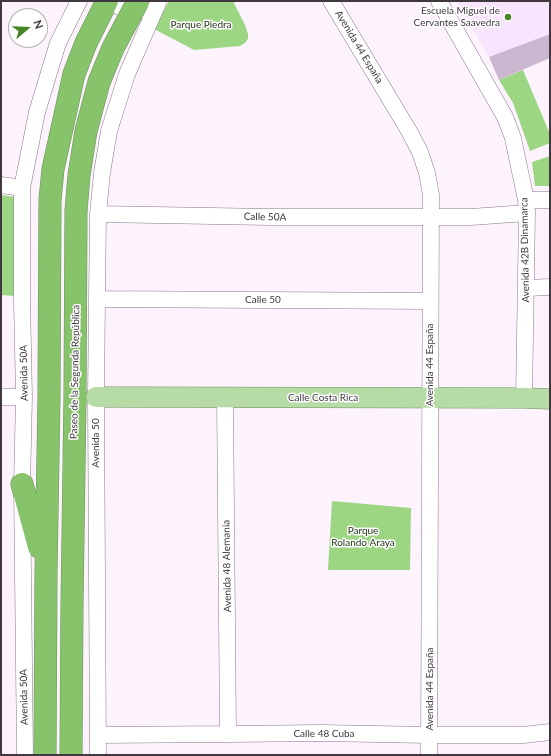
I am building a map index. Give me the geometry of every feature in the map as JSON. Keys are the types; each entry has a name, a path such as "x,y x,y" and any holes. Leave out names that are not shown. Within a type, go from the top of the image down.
{"highway":[{"path":"45,755 50,200 53,169 74,74 86,43 107,1"},
{"name":"Paseo de la Segunda República","path":"71,755 76,211 79,175 86,131 99,82 113,48 152,2"},
{"path":"22,484 46,573"}],"main road":[{"name":"Calle Costa Rica","path":"96,397 550,399"}],"street":[{"name":"Avenida 50A","path":"25,755 22,484 24,397 22,188 37,112 55,51 79,1"},
{"path":"110,1 123,8 135,11 147,9 152,2"},
{"name":"Avenida 44 España","path":"331,1 420,152 427,173 431,195 430,755"},
{"name":"Avenida 42B Dinamarca","path":"439,1 505,117 513,138 526,206 524,398"},
{"name":"Avenida 50","path":"98,755 96,299 98,214 108,131 152,2"},
{"path":"1,184 22,188"},
{"name":"Calle 50A","path":"98,214 269,217 471,217 550,200"},
{"path":"526,288 550,287"},
{"name":"Calle 50","path":"96,299 430,301"},
{"path":"1,397 24,397"},
{"name":"Avenida 48 Alemania","path":"225,398 228,734"},
{"name":"Calle 48 Cuba","path":"98,735 322,733 524,735 550,732"}],"shaded area":[{"name":"Escuela Miguel de Cervantes Saavedra","path":"457,1 550,1 550,34 489,57"}],"green space":[{"name":"Parque Piedra","path":"169,1 233,1 245,25 248,39 240,46 194,50 154,29"},
{"path":"523,70 550,134 550,143 530,151 513,103 499,80"},
{"path":"550,156 550,186 535,186 532,162"},
{"path":"1,195 16,197 15,296 1,295"},
{"name":"Parque Rolando Araya","path":"332,501 411,508 410,570 328,570"}],"building":[{"path":"550,34 550,58 499,80 489,57"}],"place":[{"name":"Escuela Miguel de Cervantes Saavedra","path":"508,17"}]}
